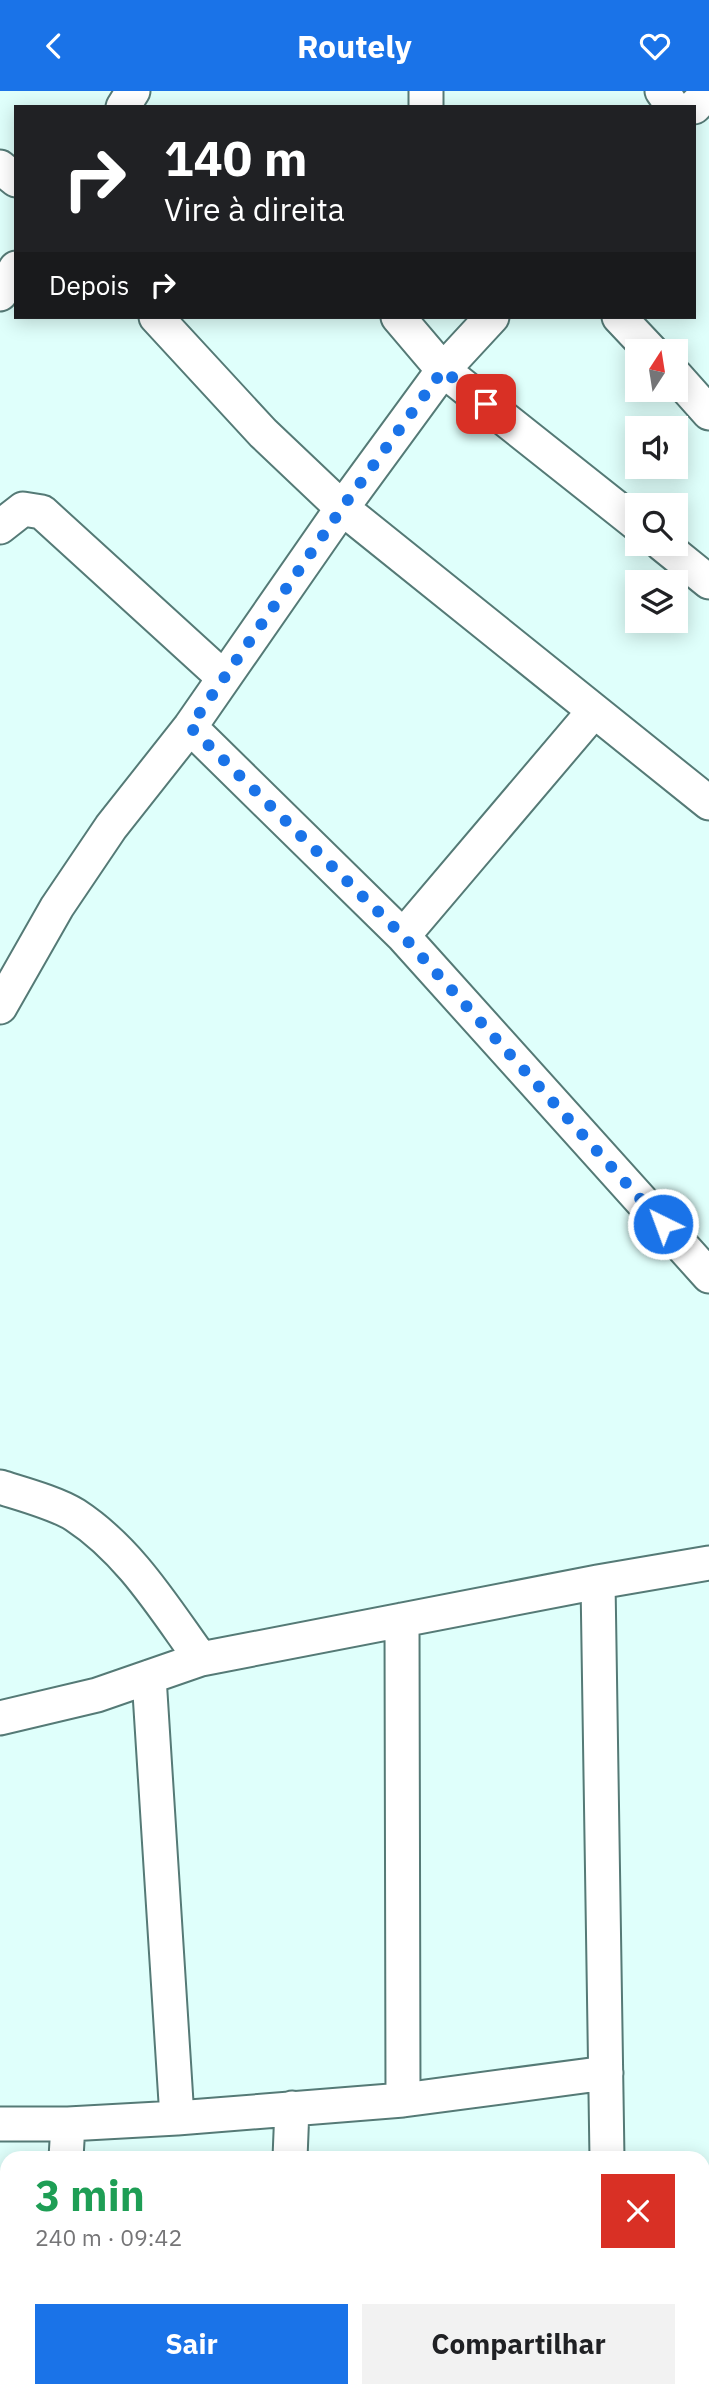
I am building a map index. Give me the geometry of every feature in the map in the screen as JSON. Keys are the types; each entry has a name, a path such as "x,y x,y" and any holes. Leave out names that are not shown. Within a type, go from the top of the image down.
{"street":[{"path":"696,105 709,92"},
{"path":"0,167 14,178"},
{"path":"0,293 14,271"},
{"path":"158,319 263,433 342,508 709,803"},
{"path":"400,319 443,370 625,514"},
{"path":"0,1007 57,907 111,827 190,727 342,508 443,370 490,319"},
{"path":"620,319 639,339"},
{"path":"690,377 709,413"},
{"path":"0,527 23,509 42,512 224,678"},
{"path":"677,556 709,582"},
{"path":"403,936 594,711"},
{"path":"190,727 403,936 706,1266"},
{"path":"0,1487 73,1514 106,1539 133,1565 201,1659"},
{"path":"0,1718 97,1695 201,1659 709,1563"},
{"path":"598,1582 607,2151"},
{"path":"402,1620 403,2100"},
{"path":"149,1677 177,2118"},
{"path":"0,2124 68,2124 177,2118 403,2100 606,2073"},
{"path":"290,2151 292,2108"},
{"path":"66,2151 68,2124"}],"route":[{"path":"486,404 443,370 342,508 190,727 403,936 663,1224"}]}
